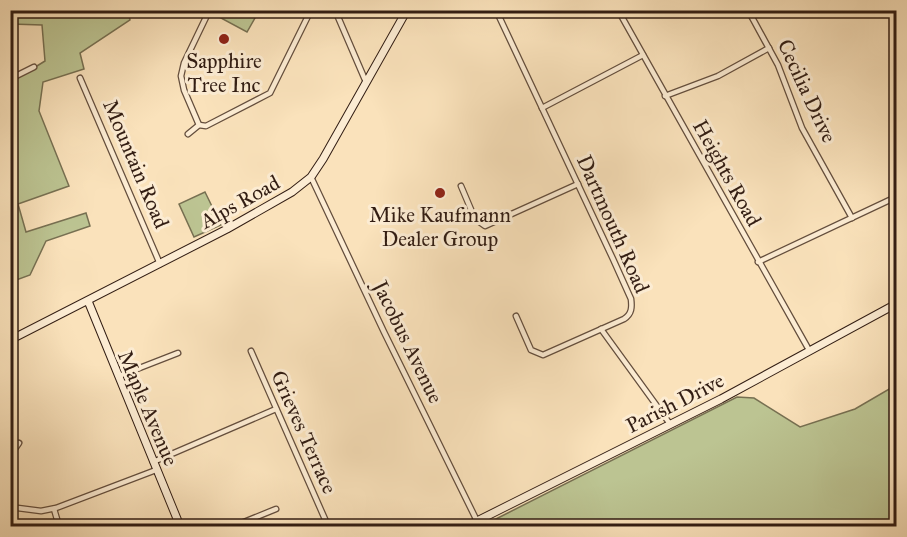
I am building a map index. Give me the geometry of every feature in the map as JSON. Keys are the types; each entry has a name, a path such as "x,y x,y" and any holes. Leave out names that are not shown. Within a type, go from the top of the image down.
{"street":[{"path":"199,125 184,90 181,76 184,63 208,10"},
{"path":"188,134 199,125 206,126 267,95 311,10"},
{"path":"335,10 366,83"},
{"name":"Alps Road","path":"10,340 227,230 292,192 311,177 406,10"},
{"name":"Dartmouth Road","path":"496,10 631,299 631,311 627,317 601,329"},
{"name":"Heights Road","path":"618,10 809,350"},
{"name":"Cecilia Drive","path":"748,10 778,65 799,122 852,218"},
{"path":"752,17 762,10"},
{"path":"665,96 718,76 769,48"},
{"path":"542,108 643,55"},
{"path":"10,79 34,67"},
{"name":"Mountain Road","path":"80,78 160,264"},
{"name":"Jacobus Avenue","path":"311,177 477,522"},
{"path":"461,186 475,219 485,226 578,184"},
{"path":"758,262 897,197"},
{"name":"Maple Avenue","path":"88,302 180,526"},
{"name":"Parish Drive","path":"467,526 771,372 897,304"},
{"path":"516,316 528,346 539,355 546,355 601,329 670,424"},
{"name":"Grieves Terrace","path":"251,351 328,526"},
{"path":"118,376 177,353"},
{"path":"10,507 41,511 54,509 155,466 276,408"},
{"path":"10,456 19,443"},
{"path":"234,526 276,508"},
{"path":"54,509 59,526"}],"green space":[{"path":"97,10 104,15 128,11 130,20 80,53 84,69 43,82 39,111 69,186 18,204 26,232 86,213 90,226 46,241 30,275 11,282 11,82 45,61 42,25 11,24 11,11"},
{"path":"223,10 259,11 247,32 219,17"},
{"path":"205,192 221,225 194,237 179,204"},
{"path":"896,385 896,526 482,526 737,397 754,398 800,427 855,409"}],"place":[{"name":"Sapphire Tree Inc","path":"224,39"},
{"name":"Mike Kaufmann Dealer Group","path":"440,193"}]}
